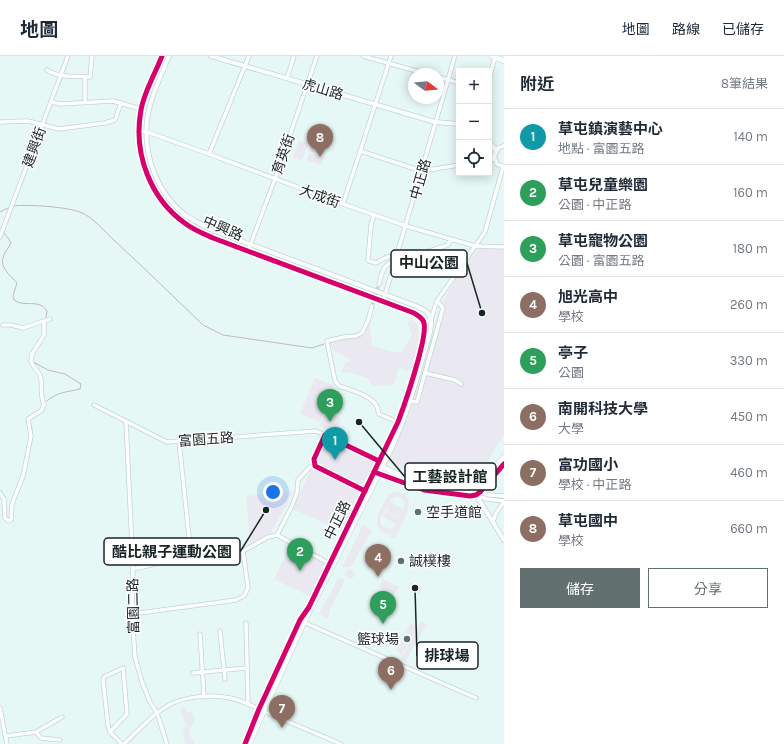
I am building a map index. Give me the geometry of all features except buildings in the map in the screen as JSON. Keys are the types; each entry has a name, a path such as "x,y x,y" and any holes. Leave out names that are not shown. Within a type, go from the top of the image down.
{"main road":[{"path":"494,57 504,61"},
{"path":"379,461 382,467 409,480 430,487 465,492 473,490 484,480 504,456"},
{"name":"中正路","path":"245,744 302,621 376,472 379,461"},
{"path":"376,472 433,492 464,496 478,493 504,464"},
{"name":"中正路","path":"331,565 365,490 376,472"},
{"name":"中正路","path":"249,744 261,710"}],"street":[{"name":"建興街","path":"0,237 68,56"},
{"path":"47,70 60,75 90,78 92,56"},
{"name":"中興路","path":"162,56 141,109 138,130 142,157 149,180 169,210 186,224 224,243 414,313 422,318 424,323"},
{"name":"中興路","path":"169,56 150,107 147,119 147,132 148,153 152,170 160,186 171,201 187,216 209,229 386,295 427,312 431,320"},
{"name":"虎山路","path":"211,56 435,122 456,124"},
{"path":"210,154 249,56"},
{"path":"287,78 294,56"},
{"name":"育英街","path":"248,251 275,179 317,56"},
{"path":"363,56 408,68"},
{"path":"343,204 391,56"},
{"name":"中正路","path":"383,302 455,56"},
{"path":"492,68 494,57"},
{"path":"85,77 85,102"},
{"path":"444,79 456,82"},
{"path":"51,102 60,104 113,101 141,109"},
{"path":"0,122 28,121 41,126 58,129 112,122 115,120 121,104"},
{"name":"大成街","path":"138,130 210,154 406,226 475,246 504,247"},
{"path":"492,146 496,151"},
{"path":"424,323 431,320 437,301 485,232 503,167 494,159 496,151 504,146"},
{"path":"360,151 422,171 456,165"},
{"path":"374,215 371,225 368,260 376,263 387,257 397,255"},
{"path":"402,260 448,245 449,242 453,240"},
{"path":"379,284 384,268 395,261"},
{"path":"408,401 417,402 443,308 437,301"},
{"path":"372,306 368,321 362,332 356,336 340,337 327,341 335,381 339,386 352,390 371,400 376,404 379,414 400,423"},
{"path":"0,493 4,499 6,518 10,520 12,517 12,504 22,476 30,444 31,436 28,419 41,411 44,405 40,394 41,378 31,362 32,354 44,335 47,320 23,328 11,324 3,325"},
{"name":"中正路","path":"376,472 382,467 408,401 429,334 431,320"},
{"name":"中正路","path":"408,401 424,335 424,323"},
{"path":"425,373 455,380 461,384"},
{"name":"富園五路","path":"94,405 167,442 316,431 379,461"},
{"name":"富園二路","path":"126,421 133,569 132,614 135,657 147,695 157,713 167,744"},
{"name":"中正路","path":"379,461 400,423"},
{"path":"315,466 314,460 325,435"},
{"path":"178,441 191,556"},
{"path":"277,535 292,506 297,492 298,480 310,467 315,466 365,490"},
{"path":"473,490 487,500 504,502 496,513 493,522"},
{"path":"478,493 504,496"},
{"path":"478,493 503,538"},
{"path":"133,569 191,556 243,551 268,537 277,535 331,565"},
{"path":"132,614 236,600 244,596 248,588 243,551"},
{"path":"302,621 476,698"},
{"path":"246,623 248,704"},
{"path":"220,631 224,679"},
{"path":"200,634 204,697"},
{"path":"110,732 127,714 123,668 104,677 104,680 110,732 123,744 157,713 172,704 184,699 216,696 231,698 248,704 341,744"},
{"path":"193,673 246,668"},
{"path":"0,708 7,744"},
{"path":"6,736 36,732 62,717"},
{"path":"36,732 41,738 60,740"}],"shaded area":[{"path":"319,123 333,128 331,135 317,130"},
{"path":"316,132 330,137 327,144 313,140"},
{"path":"299,140 308,143 302,160 293,158"},
{"path":"312,144 326,148 324,155 310,151"},
{"path":"309,153 324,157 321,165 307,160"},
{"path":"479,249 504,249 504,435 479,474 469,479 457,482 445,483 433,481 409,474 389,461 410,412 441,306 467,261"},
{"path":"410,317 418,328 418,349 412,369 406,371 399,368 394,385 373,386 367,378 341,371 346,362 349,363 350,359 333,350 329,341 340,337 360,334 369,320 372,345 374,347 401,353 412,335 408,324"},
{"path":"315,378 335,386 320,422 300,414"},
{"path":"326,411 341,418 335,433 320,426"},
{"path":"325,438 376,462 342,531 293,509"},
{"path":"292,492 288,503 271,534 250,543 246,496"},
{"path":"396,492 404,494 408,499 409,505 394,539 390,537 391,533 384,533 378,527 377,523 377,518 381,508 389,494","holes":["398,496 404,500 405,504 403,509 390,502 386,510 399,518 386,511 383,517 396,524 392,529 385,528 381,524 380,520 391,499"]},
{"path":"363,525 372,530 351,567 342,567"},
{"path":"291,545 326,563 309,596 274,579"},
{"path":"348,570 352,570 354,574 352,578 348,578 346,576 346,572"},
{"path":"339,577 345,580 330,609 328,619 319,614"},
{"path":"383,579 399,587 394,595 379,587"},
{"path":"410,582 423,588 420,594 407,587"},
{"path":"421,621 426,624 406,661 401,659"},
{"name":"籃球場","path":"411,623 417,626 402,655 396,651"},
{"path":"184,707 187,713 192,712 195,718 189,732 194,744 185,744 183,728 186,726 180,710"}],"waterway":[{"path":"13,206 28,205 57,207 74,210 90,217 203,325 223,335 312,348 324,344"},
{"path":"0,212 10,207"},
{"path":"3,232 11,243 4,254 2,262 7,272 17,283 13,296 14,300 44,307 47,311 46,318"},
{"path":"33,362 48,370 65,374 81,384 80,389 58,394 47,401"}],"tunnel":[{"path":"372,306 379,284"}],"cycle path":[{"path":"162,56 142,103 139,126 140,142 142,158 147,174 163,202 173,214 199,232 414,313 421,318 424,323 424,336 419,357 398,422 309,607 300,620 259,709 245,744"},
{"path":"365,491 315,466 314,459 325,435 379,461"},
{"path":"374,472 424,490 470,496 476,495 480,492 504,464"}],"place":[{"name":"草屯國中","path":"320,157"},
{"name":"中山公園","path":"482,313"},
{"name":"草屯寵物公園","path":"330,422"},
{"name":"工藝設計館","path":"359,422"},
{"name":"草屯鎮演藝中心","path":"335,460"},
{"name":"酷比親子運動公園","path":"266,510"},
{"name":"空手道館","path":"418,512"},
{"name":"誠樸樓","path":"401,561"},
{"name":"草屯兒童樂園","path":"300,571"},
{"name":"旭光高中","path":"378,577"},
{"name":"排球場","path":"415,588"},
{"name":"亭子","path":"383,624"},
{"name":"籃球場","path":"407,639"},
{"name":"南開科技大學","path":"391,690"},
{"name":"富功國小","path":"282,728"}]}
